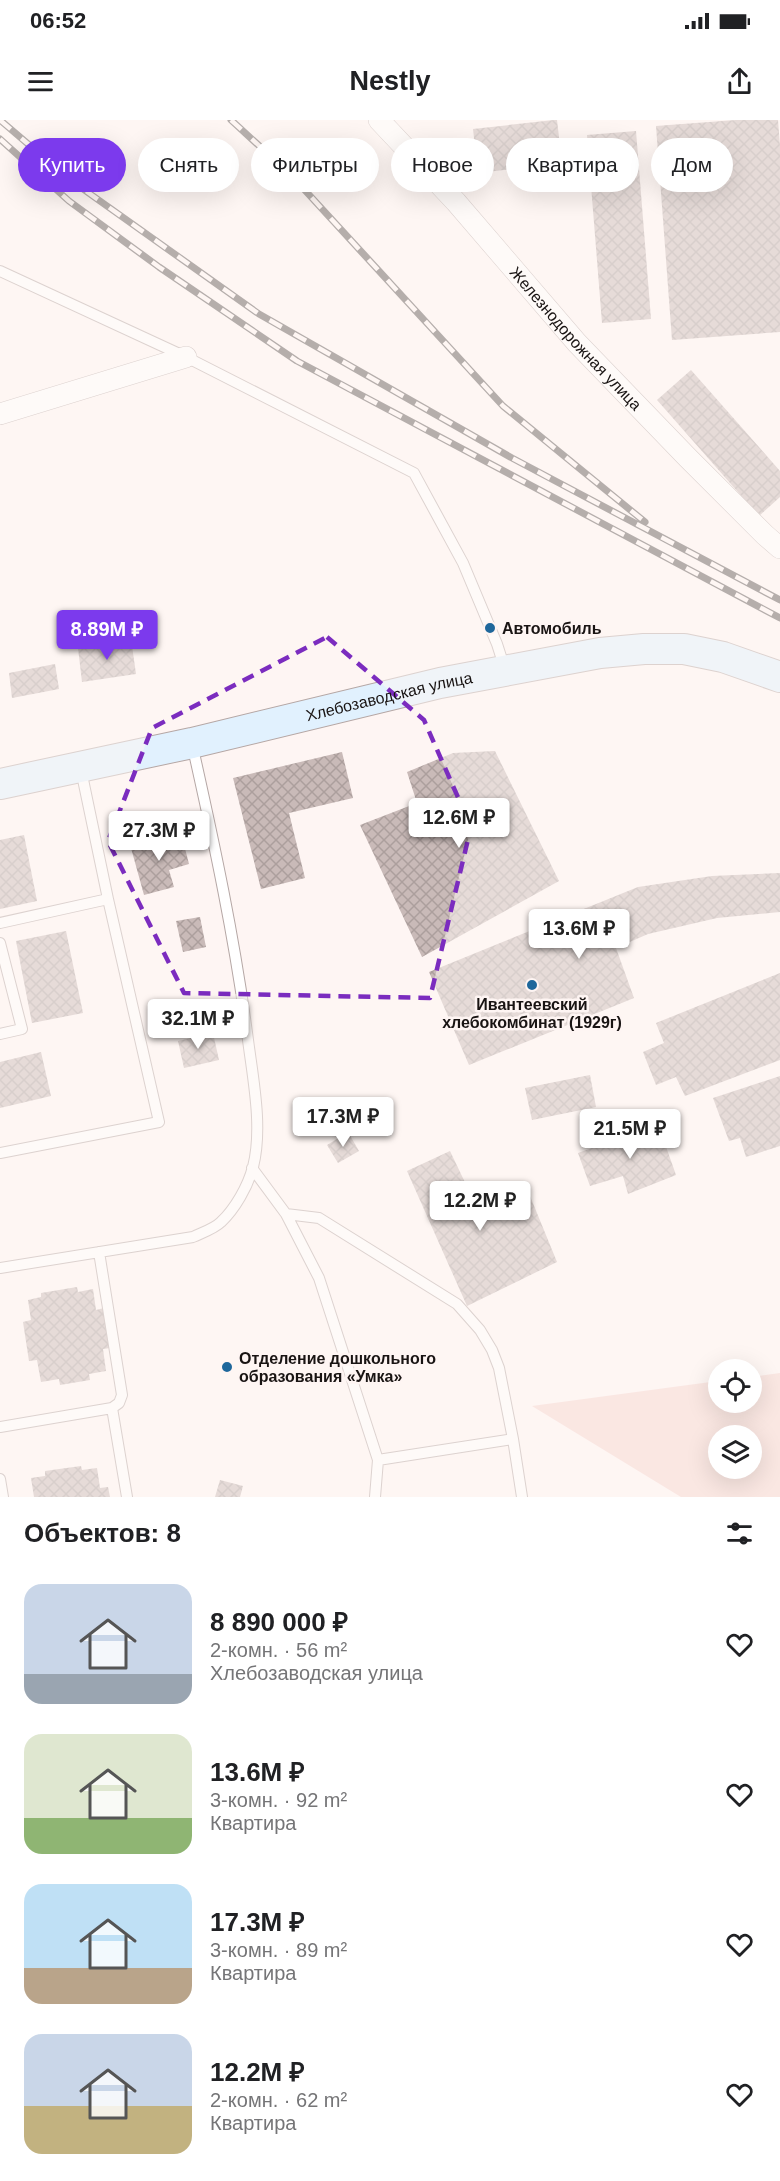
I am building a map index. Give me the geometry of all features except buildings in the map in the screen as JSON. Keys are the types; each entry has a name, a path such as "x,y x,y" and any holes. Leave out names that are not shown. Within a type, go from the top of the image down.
{"main road":[{"name":"Хлебозаводская улица","path":"0,784 192,743 440,683 600,652 684,649 723,657 780,677"}],"street":[{"name":"Железнодорожная улица","path":"379,120 456,202 578,343 688,458 780,548"},
{"path":"0,414 186,357"}],"lane":[{"path":"0,272 186,357 414,473 462,563 497,644 505,669"},
{"path":"0,1268 193,1237 220,1223 241,1196 252,1168 258,1137 242,993 192,743"},
{"path":"0,1153 159,1122 80,767"},
{"path":"0,923 108,898"},
{"path":"0,943 22,1029 0,1034"},
{"path":"252,1168 286,1214 319,1278 378,1460 375,1497"},
{"path":"286,1214 319,1218 457,1304 480,1330 492,1350 498,1368 522,1497"},
{"path":"0,1427 112,1408 119,1403 122,1395 99,1252"},
{"path":"112,1408 127,1497"},
{"path":"378,1460 513,1439"},
{"path":"0,1479 3,1497"}],"highlighted area":[{"path":"327,637 424,720 471,827 430,998 184,993 108,841 152,728"}],"shaded area":[{"path":"780,1373 780,1497 681,1497 532,1406 708,1382 708,1413 762,1413 762,1376"}],"railway":[{"path":"0,120 69,179 259,314 512,458 780,600"},
{"path":"231,120 290,174 503,406 645,522"},
{"path":"0,139 69,201 159,267 297,361 780,618"}],"place":[{"name":"Автомобиль","path":"490,628"},
{"name":"Ивантеевский хлебокомбинат (1929г)","path":"532,985"},
{"name":"Отделение дошкольного образования «Умка»","path":"227,1367"}]}
